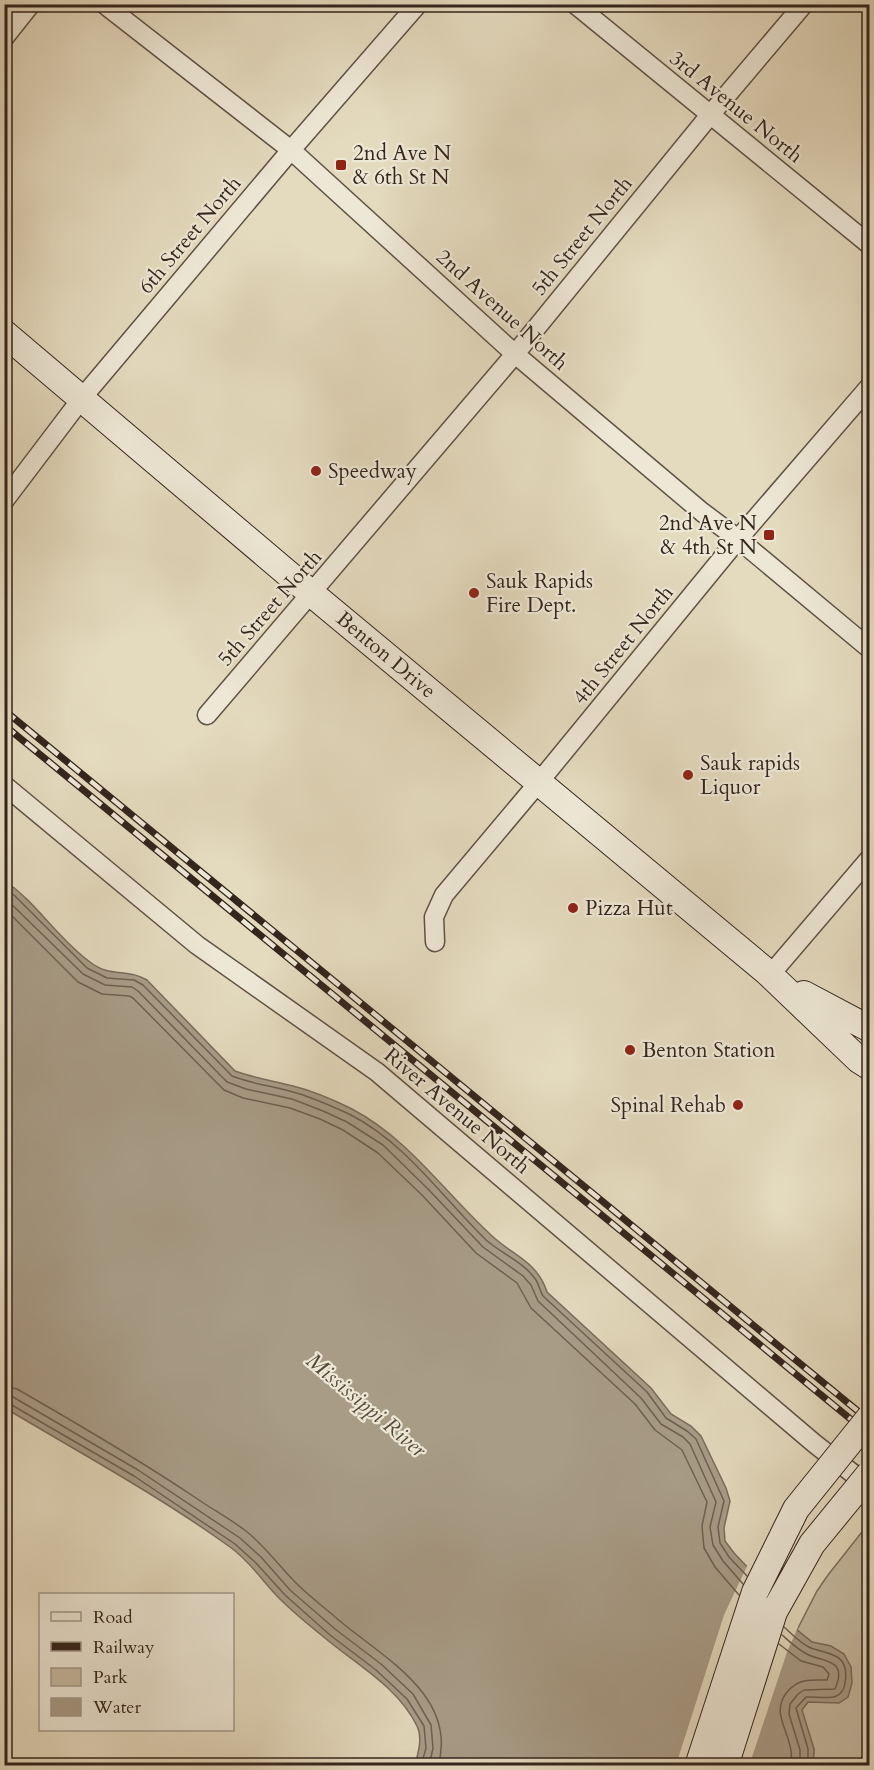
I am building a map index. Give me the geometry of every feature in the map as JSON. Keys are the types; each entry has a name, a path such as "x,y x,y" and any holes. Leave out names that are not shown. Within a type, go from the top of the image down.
{"main road":[{"name":"Benton Drive","path":"4,333 312,594 770,975 859,1060 870,1067"},
{"name":"Benton Drive","path":"770,975 830,1010 870,1029"},
{"path":"698,1766 755,1592 796,1509 870,1417"},
{"path":"724,1766 774,1612 812,1544 870,1473"}],"street":[{"path":"4,38 31,4"},
{"name":"2nd Avenue North","path":"104,4 291,150 515,354 702,512 738,539 870,649"},
{"name":"6th Street North","path":"4,501 82,398 291,150 418,4"},
{"name":"3rd Avenue North","path":"575,4 870,245"},
{"name":"5th Street North","path":"207,715 515,354 710,115 804,4"},
{"name":"4th Street North","path":"435,942 434,917 444,895 738,539 870,386"},
{"name":"River Avenue North","path":"4,785 197,945 377,1072 815,1444 870,1487"},
{"path":"770,975 870,858"}],"green space":[{"path":"869,1523 869,1765 813,1765 814,1749 801,1710 808,1702 813,1643 797,1630 817,1591"}],"water":[{"name":"Mississippi River","path":"5,881 17,890 78,953 97,967 112,972 140,976 147,980 235,1071 323,1096 352,1109 391,1135 491,1235 531,1266 543,1282 547,1292 651,1388 671,1414 691,1426 701,1436 730,1501 724,1528 725,1541 753,1573 786,1620 812,1642 831,1646 844,1654 851,1667 852,1683 848,1697 839,1703 808,1702 802,1710 814,1749 813,1765 415,1765 420,1735 409,1712 399,1700 388,1688 291,1609 237,1553 147,1492 5,1408"}],"pier":[{"path":"748,1564 768,1594 798,1627 787,1652 749,1766 676,1765 724,1615"}],"railway":[{"path":"4,710 870,1421"},
{"path":"4,725 870,1435"}],"place":[{"name":"2nd Ave N & 6th St N","path":"341,165"},
{"name":"Speedway","path":"316,471"},
{"name":"2nd Ave N & 4th St N","path":"769,535"},
{"name":"Sauk Rapids Fire Dept.","path":"474,593"},
{"name":"Sauk rapids Liquor","path":"688,775"},
{"name":"Pizza Hut","path":"573,908"},
{"name":"Benton Station","path":"630,1050"},
{"name":"Spinal Rehab","path":"738,1105"}]}
